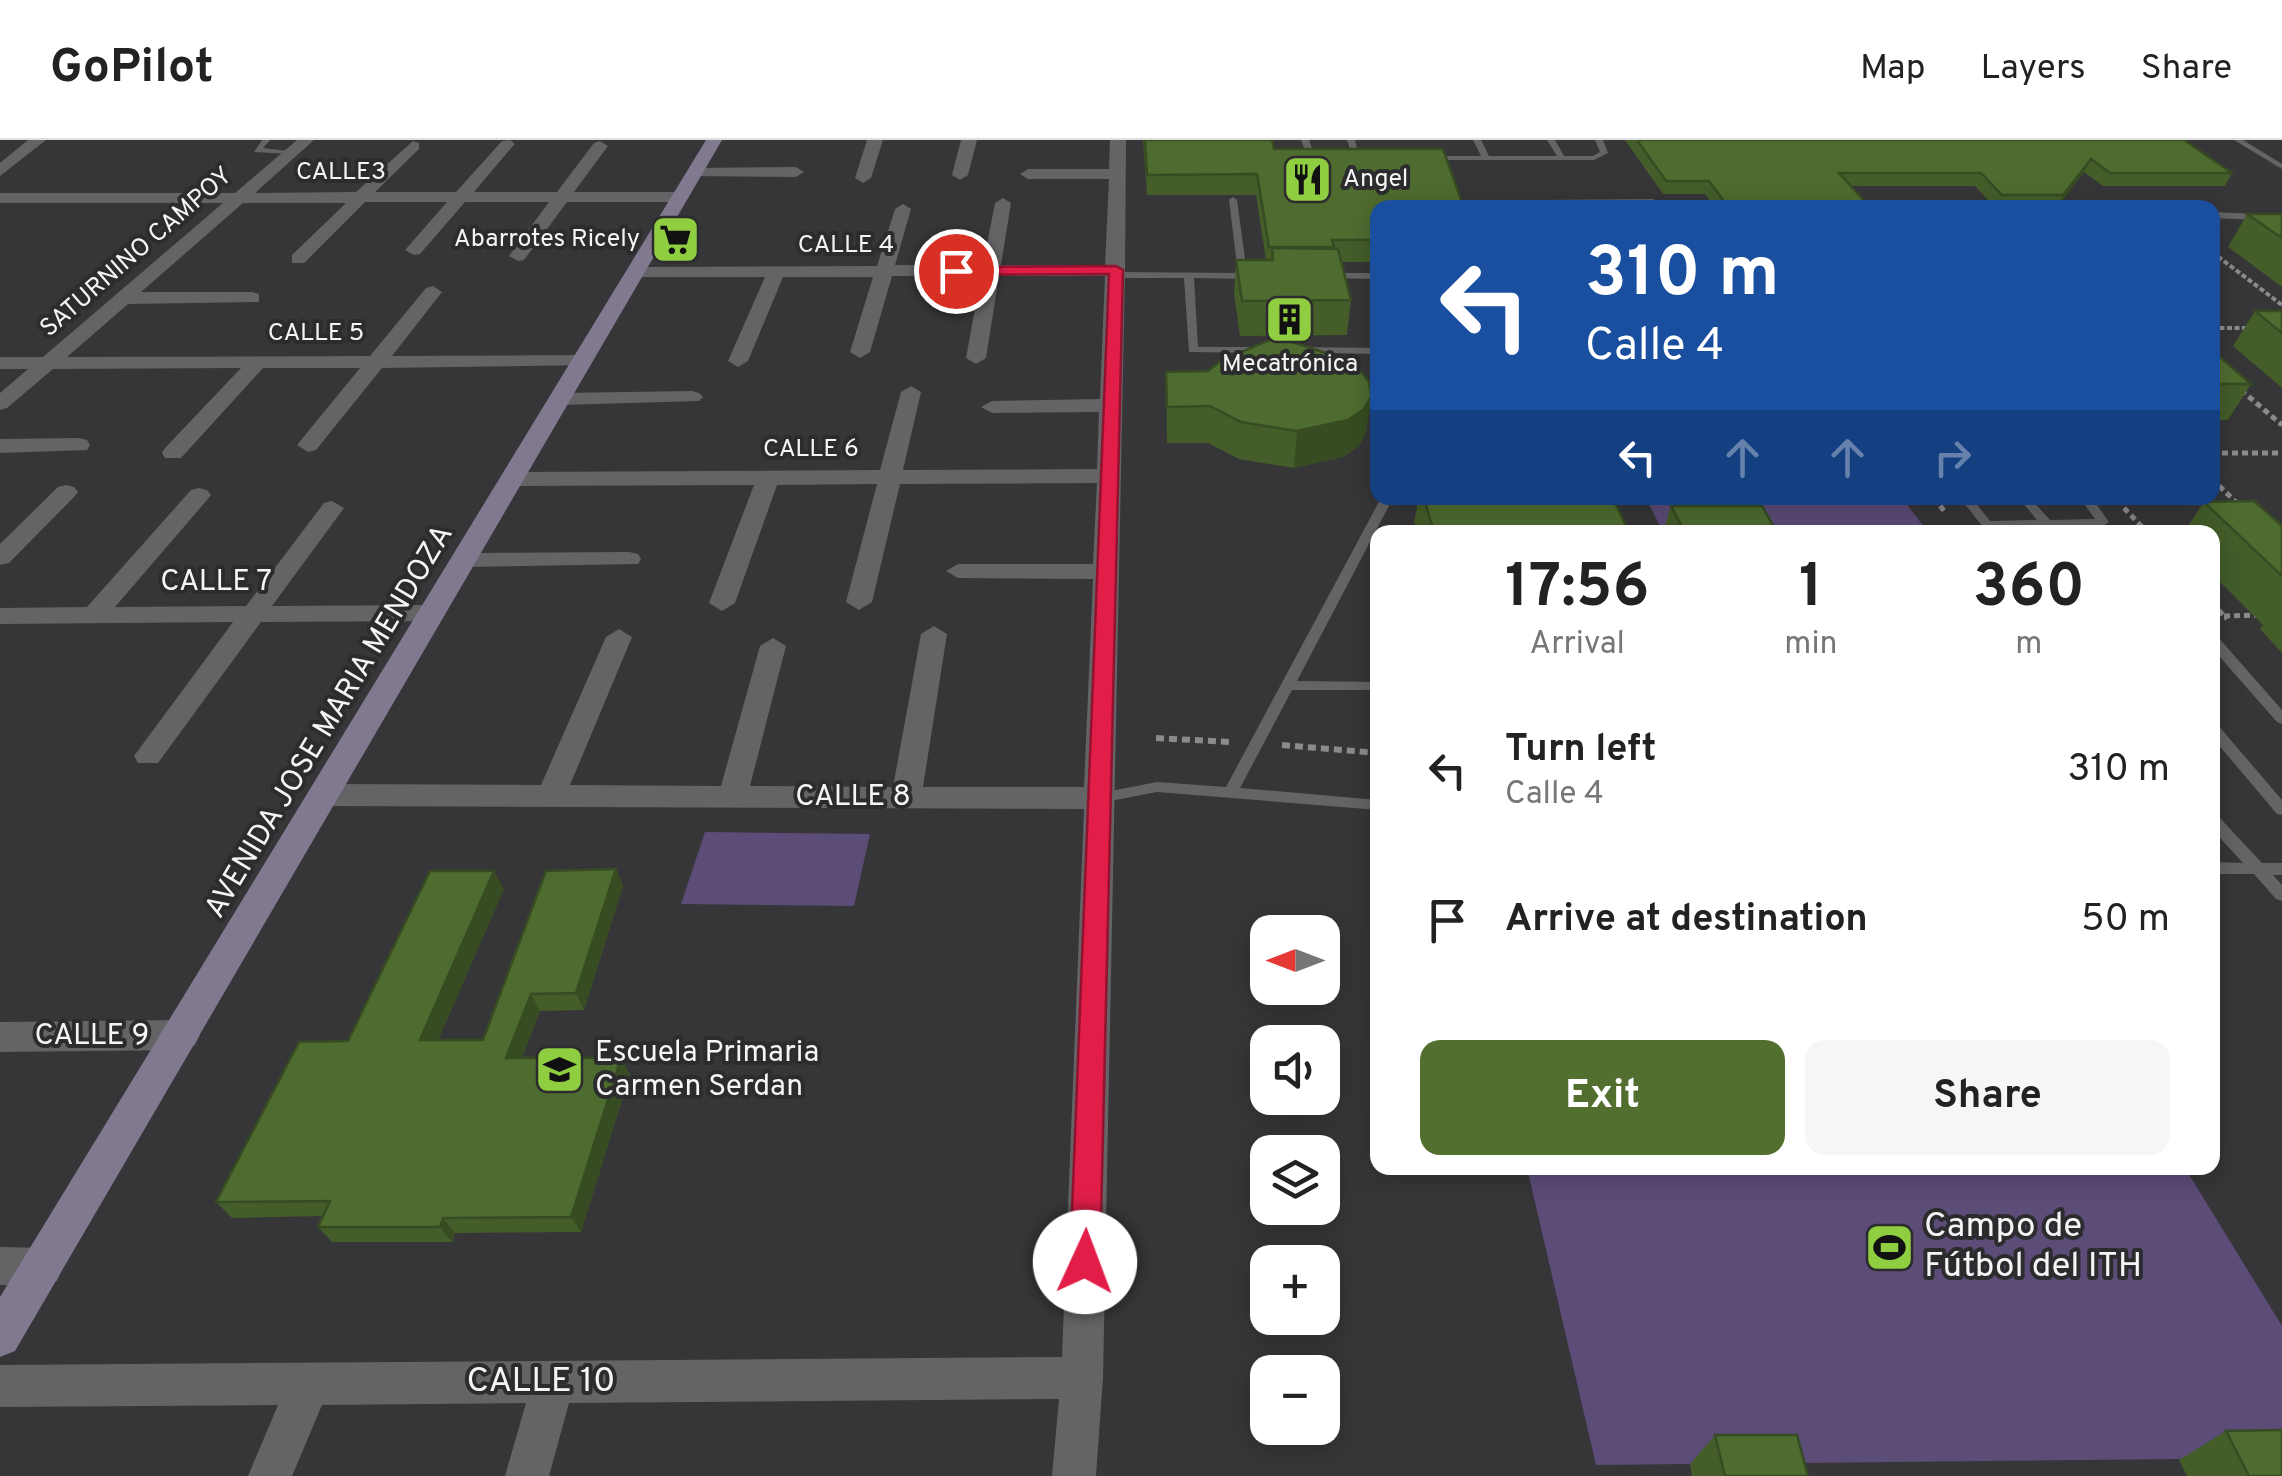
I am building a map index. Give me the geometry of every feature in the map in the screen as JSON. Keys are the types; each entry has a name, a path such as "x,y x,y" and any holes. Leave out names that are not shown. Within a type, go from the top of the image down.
{"street":[{"path":"0,171 38,140"},
{"name":"AVENIDA JOSE MARIA MENDOZA","path":"0,1336 714,140"},
{"path":"864,178 875,140"},
{"path":"960,176 968,140"},
{"path":"1074,1476 1082,1378 1118,140"},
{"path":"414,250 507,144"},
{"name":"SATURNINO CAMPOY","path":"0,404 299,146"},
{"path":"298,259 413,146"},
{"path":"518,256 600,146"},
{"name":"CALLE3","path":"0,198 561,197 796,172"},
{"path":"1028,174 1117,174"},
{"path":"976,358 1003,204"},
{"path":"860,352 903,209"},
{"name":"CALLE 4","path":"636,272 1116,273"},
{"path":"738,361 776,272"},
{"path":"308,445 434,292"},
{"path":"123,298 252,298"},
{"name":"CALLE 5","path":"0,362 582,361"},
{"path":"173,452 258,362"},
{"path":"859,602 911,392"},
{"path":"560,398 692,398"},
{"path":"992,406 1112,406"},
{"path":"0,446 79,445"},
{"name":"CALLE 6","path":"512,479 1110,476"},
{"path":"722,602 768,478"},
{"path":"0,558 66,492"},
{"path":"94,616 199,496"},
{"path":"148,756 332,508"},
{"path":"464,560 628,559"},
{"path":"958,571 1107,572"},
{"name":"CALLE 7","path":"0,616 433,613"},
{"path":"906,797 934,634"},
{"path":"552,796 619,637"},
{"path":"732,796 772,646"},
{"name":"CALLE 8","path":"326,795 1100,798"},
{"name":"CALLE 9","path":"0,1037 183,1035"},
{"path":"0,1266 42,1267"},
{"name":"CALLE 10","path":"0,1386 1082,1378"},
{"path":"526,1476 554,1382"},
{"path":"270,1476 309,1384"}],"lane":[{"path":"266,140 257,150 299,146"},
{"path":"1305,140 1311,156 1372,158"},
{"path":"1351,140 1357,158"},
{"path":"1434,140 1442,158"},
{"path":"1477,140 1486,158"},
{"path":"1551,140 1562,158"},
{"path":"1422,158 1601,156 1598,140"},
{"path":"2238,140 2282,167"},
{"path":"1233,200 1243,276"},
{"path":"2220,216 2282,218"},
{"path":"1116,273 1262,276"},
{"path":"1189,276 1193,350 1266,350"},
{"path":"1320,276 1370,276"},
{"path":"1285,350 1370,354"},
{"path":"1971,505 1987,525"},
{"path":"2030,505 2047,524"},
{"path":"2036,525 2102,522 2091,505"},
{"path":"1230,792 1370,530"},
{"path":"2220,648 2282,719"},
{"path":"1287,685 1370,686"},
{"path":"2220,736 2282,810"},
{"name":"CALLE 8","path":"1100,798 1157,787 1370,804"},
{"path":"2220,828 2282,895"},
{"path":"2220,868 2282,869"}],"path":[{"path":"2220,258 2282,306"},
{"path":"2220,325 2224,328"},
{"path":"2220,328 2256,328"},
{"path":"2229,379 2282,425"},
{"path":"2220,453 2282,453"},
{"path":"2220,487 2240,506"},
{"path":"2121,505 2140,525"},
{"path":"2224,616 2263,615"}],"shaded area":[{"path":"1650,505 1907,505 1923,525 1660,525"},
{"path":"705,832 870,834 854,906 681,904"},
{"name":"Campo de Fútbol del ITH","path":"1529,1175 2189,1175 2282,1326 2282,1458 1596,1465"}],"building":[{"path":"1145,140 1272,140 1274,149 1443,149 1461,200 1370,200 1370,240 1332,240 1334,247 1269,247 1257,174 1147,175"},
{"path":"1637,140 2184,140 2232,173 2110,173 2091,159 2063,195 2002,195 1981,173 1839,173 1864,200 1723,200 1709,181 1666,181"},
{"path":"2247,214 2282,214 2282,238"},
{"path":"1272,248 1338,249 1351,300 1242,301 1236,260 1273,260"},
{"path":"2255,311 2282,311 2282,333"},
{"path":"1277,337 1341,358 1359,369 1369,382 1370,398 1364,409 1348,420 1297,431 1241,422 1210,406 1167,407 1166,372 1208,371 1222,360"},
{"path":"2220,357 2251,384 2220,384"},
{"path":"2254,501 2282,526 2282,576 2207,505 2220,505 2220,502"},
{"path":"1426,505 1616,505 1626,525 1432,525"},
{"path":"1671,506 1762,506 1773,525 1681,525"},
{"path":"616,869 576,993 531,994 506,1058 621,1058 571,1217 443,1218 440,1227 318,1227 330,1201 216,1202 299,1042 348,1041 430,871 494,871 420,1040 483,1040 546,871"},
{"path":"2282,1430 2282,1476 2249,1476 2226,1431"},
{"path":"1715,1435 1797,1435 1808,1476 1725,1476"}],"place":[{"name":"Angel","path":"1308,180"},
{"name":"Abarrotes Ricely","path":"675,240"},
{"name":"Mecatrónica","path":"1290,319"},
{"name":"Escuela Primaria Carmen Serdan","path":"560,1070"},
{"name":"Campo de Fútbol del ITH","path":"1889,1247"}],"route":[{"path":"956,271 1116,270 1085,1262"}]}
